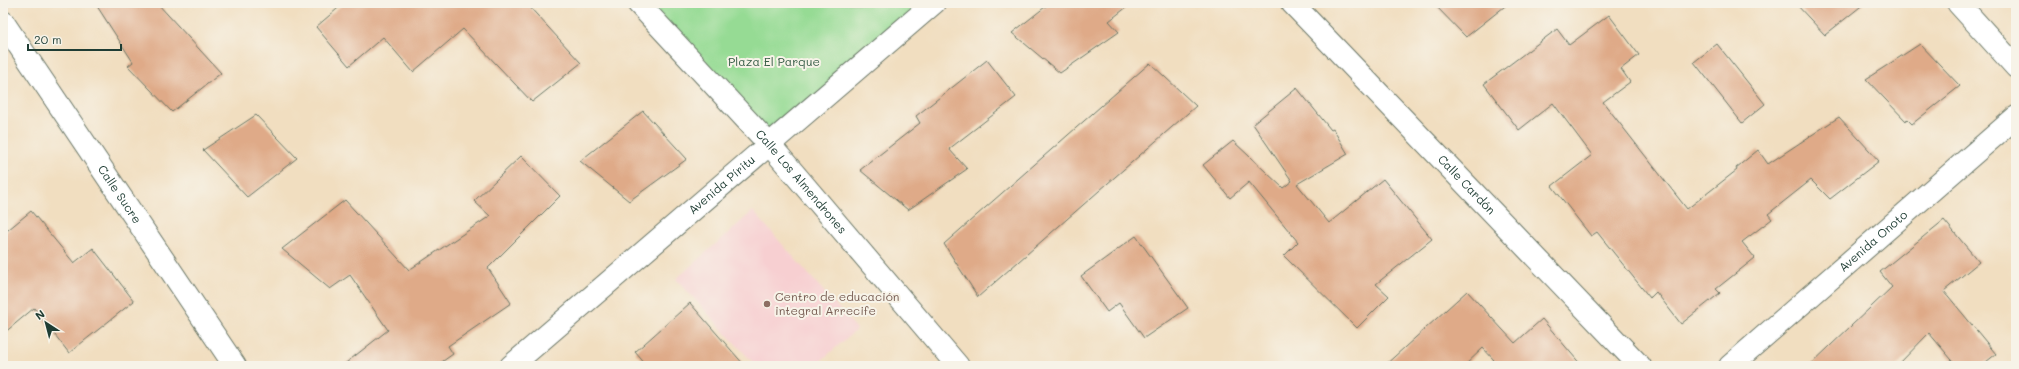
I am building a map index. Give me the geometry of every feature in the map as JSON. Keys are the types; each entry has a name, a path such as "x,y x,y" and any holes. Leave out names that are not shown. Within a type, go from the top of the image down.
{"street":[{"name":"Calle Los Almendrones","path":"638,3 769,144 958,366"},
{"name":"Avenida Píritu","path":"511,366 934,3"},
{"name":"Calle Cardón","path":"1292,3 1640,366"},
{"path":"1958,3 2016,67"},
{"name":"Calle Sucre","path":"3,22 236,366"},
{"name":"Avenida Onoto","path":"1730,366 2016,117"}],"shaded area":[{"name":"Centro de educación integral Arrecife","path":"753,211 857,329 815,366 756,366 676,279"}],"green space":[{"name":"Plaza El Parque","path":"638,3 934,3 769,144"}],"building":[{"path":"95,3 157,3 221,73 172,112 128,66 133,62"},
{"path":"344,3 526,3 581,63 532,102 463,29 413,72 383,37 349,66 316,27"},
{"path":"1050,3 1132,3 1109,21 1119,32 1060,73 1012,33"},
{"path":"1433,3 1509,3 1466,37"},
{"path":"1795,3 1865,3 1825,35"},
{"path":"1609,15 1639,55 1621,69 1630,82 1603,102 1687,209 1737,170 1736,168 1758,150 1768,164 1839,117 1879,161 1830,199 1811,180 1768,214 1772,219 1742,242 1755,258 1716,289 1720,293 1681,324 1656,292 1650,298 1597,232 1591,236 1552,186 1592,155 1553,103 1519,130 1484,84 1557,29 1569,45"},
{"path":"1717,44 1765,104 1742,123 1694,62"},
{"path":"1920,44 1960,86 1912,124 1907,119 1906,121 1866,79"},
{"path":"987,60 1016,97 949,149 967,169 908,210 860,170 920,123 916,116"},
{"path":"1150,63 1196,106 978,297 944,244"},
{"path":"1297,88 1331,130 1333,129 1348,154 1297,184 1329,223 1383,179 1432,239 1376,284 1389,296 1357,328 1284,256 1298,242 1249,182 1230,198 1203,165 1233,141 1283,188 1292,181 1253,124"},
{"path":"643,111 687,159 629,201 580,161"},
{"path":"256,115 297,158 247,197 203,150"},
{"path":"521,156 560,196 488,268 511,303 448,346 453,354 436,366 342,366 388,330 350,275 330,289 282,249 345,200 409,270 490,216 474,201"},
{"path":"31,211 74,263 93,248 134,301 69,353 34,308 3,334 3,234"},
{"path":"1944,220 1979,262 1944,291 1996,354 1981,366 1957,366 1929,333 1897,366 1809,366 1892,287 1880,272"},
{"path":"1136,236 1188,308 1144,338 1119,303 1107,312 1081,276"},
{"path":"1467,291 1515,343 1542,319 1582,366 1487,366 1494,360 1483,348 1464,366 1384,366"},
{"path":"690,303 745,366 647,366 635,352"}],"place":[{"name":"Centro de educación integral Arrecife","path":"767,304"}]}
